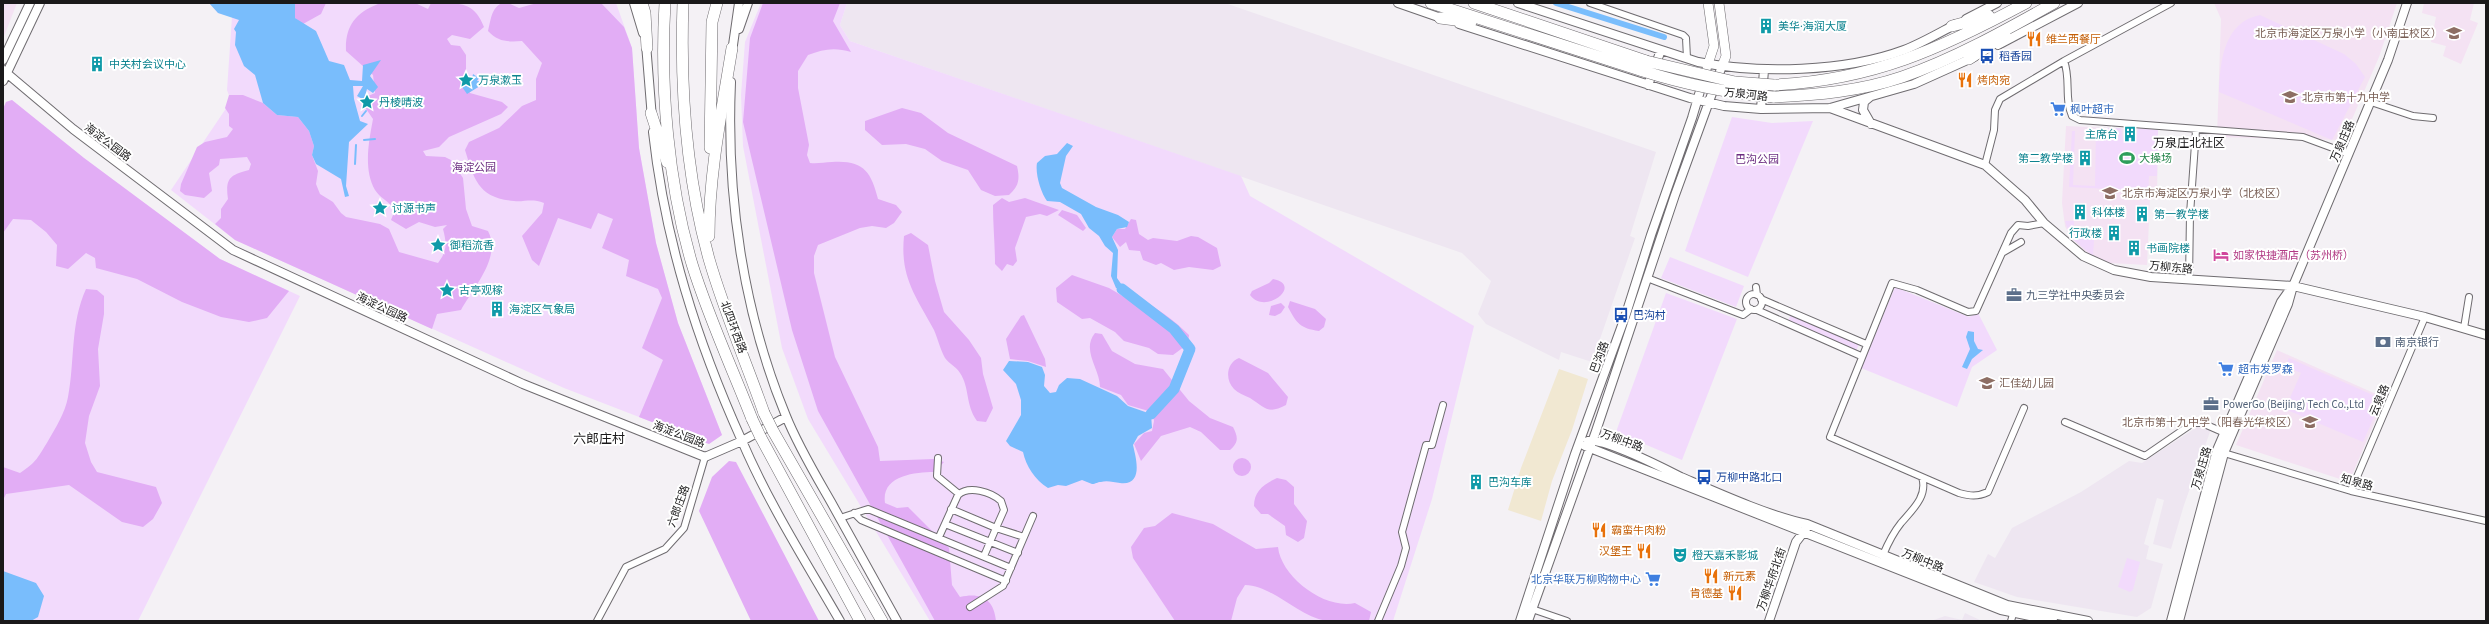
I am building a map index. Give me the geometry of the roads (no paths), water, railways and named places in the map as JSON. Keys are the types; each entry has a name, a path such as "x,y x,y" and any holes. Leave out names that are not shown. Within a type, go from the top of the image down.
{"highway":[{"name":"北四环西路","path":"665,3 666,97 674,183 692,264 752,419 860,621"},
{"name":"北四环西路","path":"683,3 683,94 692,177 709,259 764,413 882,621"},
{"name":"万泉河路","path":"1431,3 1496,25 1645,66 1734,82 1774,85 1815,83 1894,65 1934,49 2026,3"},
{"name":"万泉河路","path":"1474,3 1645,66 1696,87 1733,94 1773,97 1815,96 1901,77 1940,62 2054,3"},
{"path":"709,259 712,22 717,4"},
{"path":"644,6 647,48"},
{"path":"1952,26 2013,10"},
{"path":"1970,60 2042,10"},
{"path":"1440,18 1496,25"},
{"path":"710,200 719,124 732,48"},
{"path":"651,113 674,183"}],"main road":[{"path":"1708,3 1714,46 1708,64"},
{"path":"1719,3 1726,56 1722,66"}],"street":[{"path":"3,60 30,3"},
{"path":"3,81 4,72 40,3"},
{"path":"634,3 647,48 651,113 667,226 690,308 742,441 786,528 840,621"},
{"name":"北四环西路","path":"740,3 732,48 729,126 735,215 748,293 762,352 786,417 840,518 898,621"},
{"path":"732,48 748,3"},
{"path":"1398,3 1440,18 1698,100"},
{"path":"1518,3 1708,64 1760,70 1826,66 1869,59 1903,50 1997,3"},
{"path":"1590,3 1683,35 1686,38 1687,58"},
{"name":"万泉河路","path":"1698,100 1709,103 1761,109 1830,108 1914,84 1970,60 2078,3"},
{"path":"1985,165 1994,130 1995,110 2000,99 2064,61 2170,3"},
{"name":"万泉庄路","path":"2179,621 2224,453 2288,304 2293,286 2371,102 2407,3"},
{"path":"1648,85 1661,50"},
{"path":"2064,61 2069,73 2068,106 2072,116 2080,120 2157,124 2196,130 2303,137 2349,154"},
{"name":"巴沟路","path":"1520,621 1579,442 1625,317 1698,100 1708,64"},
{"name":"巴沟路","path":"1528,621 1722,66"},
{"path":"1666,91 1679,77 1715,86 1750,89 1760,70"},
{"path":"1760,70 1761,109"},
{"name":"海淀公园路","path":"4,72 73,129 233,250 523,384 705,457 742,441 786,417"},
{"path":"1870,97 1864,102 1863,110 1871,124"},
{"path":"2371,102 2413,116 2433,118"},
{"name":"万柳东路","path":"1830,108 1985,165 2024,200 2044,223 2082,256 2114,270 2152,277 2293,286 2425,317 2486,335"},
{"path":"2189,280 2190,214 2196,130"},
{"path":"2024,408 1988,492 1972,497 1830,437 1861,356 1892,283 1917,290 1968,312 1976,312 2011,233 2018,225 2044,223"},
{"path":"2002,253 2021,242"},
{"path":"1647,278 1743,316 1762,305 1756,287"},
{"name":"万泉庄路","path":"2171,621 2217,450 2281,302 2293,286"},
{"path":"1861,356 1783,321 1754,310 1747,304 1748,298 1759,297 1866,344"},
{"path":"2464,328 2469,297"},
{"path":"1783,321 1788,311"},
{"name":"云泉路","path":"2351,491 2425,317"},
{"path":"1378,621 1401,566 1406,548 1402,532 1426,445 1432,445 1442,405"},
{"path":"2065,422 2145,456 2193,423 2202,423 2225,432"},
{"name":"万柳中路","path":"1579,442 1592,440 1614,447 1791,521 2012,618 2053,621"},
{"name":"万柳中路","path":"1579,442 1588,450 1883,555 2007,606 2088,621"},
{"name":"知泉路","path":"2224,453 2351,491 2486,521"},
{"name":"六郎庄路","path":"597,621 626,567 665,549 684,528 705,457"},
{"path":"938,458 937,476 959,494"},
{"path":"1883,555 1889,541 1922,495 1924,485 1922,477"},
{"path":"939,537 951,509 962,491 974,490 1001,501 1004,510 984,556"},
{"path":"840,518 868,509 1011,568"},
{"path":"951,509 996,528 1024,537"},
{"path":"854,513 861,520 1006,581"},
{"path":"970,606 999,591 1006,581 1033,516"},
{"path":"945,524 1018,553"},
{"name":"万柳华府北街","path":"1769,621 1796,542 1806,528"},
{"path":"1532,609 1566,621"}],"water":[{"path":"209,3 295,3 295,18 316,31 329,61 344,65 350,80 362,81 363,65 381,60 370,76 378,87 373,93 367,89 364,100 357,96 363,86 353,86 354,99 360,121 368,124 349,142 346,186 349,196 345,197 341,179 316,164 312,155 314,146 309,131 298,117 277,115 263,103 255,75 244,66 235,45 236,32 234,29 239,20 218,13"},
{"path":"473,74 479,78 477,81 479,81 480,86 467,94 460,84 462,82 471,83"},
{"path":"1067,143 1073,146 1066,156 1060,183 1062,188 1096,207 1118,215 1129,222 1127,227 1117,229 1112,237 1118,250 1117,278 1124,288 1116,288 1111,276 1113,253 1105,246 1099,236 1089,228 1081,214 1060,202 1047,201 1041,188 1037,172 1037,163 1045,156 1057,154"},
{"path":"1968,331 1974,332 1974,341 1978,349 1983,350 1972,359 1967,369 1962,367 1970,349 1966,337"},
{"path":"1009,361 1028,362 1042,367 1045,375 1044,386 1050,393 1056,392 1059,385 1067,378 1080,379 1117,396 1128,406 1151,414 1152,428 1138,436 1133,445 1137,470 1133,480 1128,483 1105,481 1092,484 1082,480 1066,486 1058,485 1048,488 1043,485 1035,477 1026,462 1023,452 1010,446 1006,441 1021,415 1021,400 1016,384 1003,370"},
{"path":"3,571 36,583 44,596 38,617 31,621 3,621"}],"waterway":[{"path":"1556,3 1664,37"},
{"path":"362,116 366,111"},
{"path":"364,140 375,139"},
{"path":"355,164 356,145"},
{"path":"1122,289 1174,329 1190,349 1174,389 1151,414"}],"place":[{"name":"美华·海润大厦","path":"1766,26"},
{"name":"北京市海淀区万泉小学（小南庄校区）","path":"2454,33"},
{"name":"维兰西餐厅","path":"2034,39"},
{"name":"稻香园","path":"1987,56"},
{"name":"中关村会议中心","path":"97,64"},
{"name":"万泉漱玉","path":"466,80"},
{"name":"烤肉宛","path":"1965,80"},
{"name":"北京市第十九中学","path":"2290,97"},
{"name":"丹棱晴波","path":"367,102"},
{"name":"枫叶超市","path":"2058,109"},
{"name":"主席台","path":"2130,134"},
{"name":"第二教学楼","path":"2085,158"},
{"name":"大操场","path":"2127,158"},
{"name":"北京市海淀区万泉小学（北校区）","path":"2110,193"},
{"name":"讨源书声","path":"380,208"},
{"name":"科体楼","path":"2080,212"},
{"name":"第一教学楼","path":"2142,214"},
{"name":"行政楼","path":"2114,233"},
{"name":"御稻流香","path":"438,245"},
{"name":"书画院楼","path":"2134,248"},
{"name":"如家快捷酒店（苏州桥）","path":"2221,255"},
{"name":"古亭观稼","path":"447,290"},
{"name":"九三学社中央委员会","path":"2014,295"},
{"name":"海淀区气象局","path":"497,309"},
{"name":"巴沟村","path":"1621,315"},
{"name":"南京银行","path":"2383,342"},
{"name":"超市发罗森","path":"2226,369"},
{"name":"汇佳幼儿园","path":"1987,383"},
{"name":"PowerGo (Beijing) Tech Co.,Ltd","path":"2211,404"},
{"name":"北京市第十九中学（阳春光华校区）","path":"2310,422"},
{"name":"万柳中路北口","path":"1704,477"},
{"name":"巴沟车库","path":"1476,482"},
{"name":"霸蛮牛肉粉","path":"1599,530"},
{"name":"汉堡王","path":"1644,551"},
{"name":"橙天嘉禾影城","path":"1680,555"},
{"name":"新元素","path":"1711,576"},
{"name":"北京华联万柳购物中心","path":"1653,579"},
{"name":"肯德基","path":"1735,593"}],"district":[{"name":"万泉庄北社区","path":"2189,143"},
{"name":"六郎庄村","path":"599,438"}],"park label":[{"name":"巴沟公园","path":"1757,159"},
{"name":"海淀公园","path":"474,167"}]}
